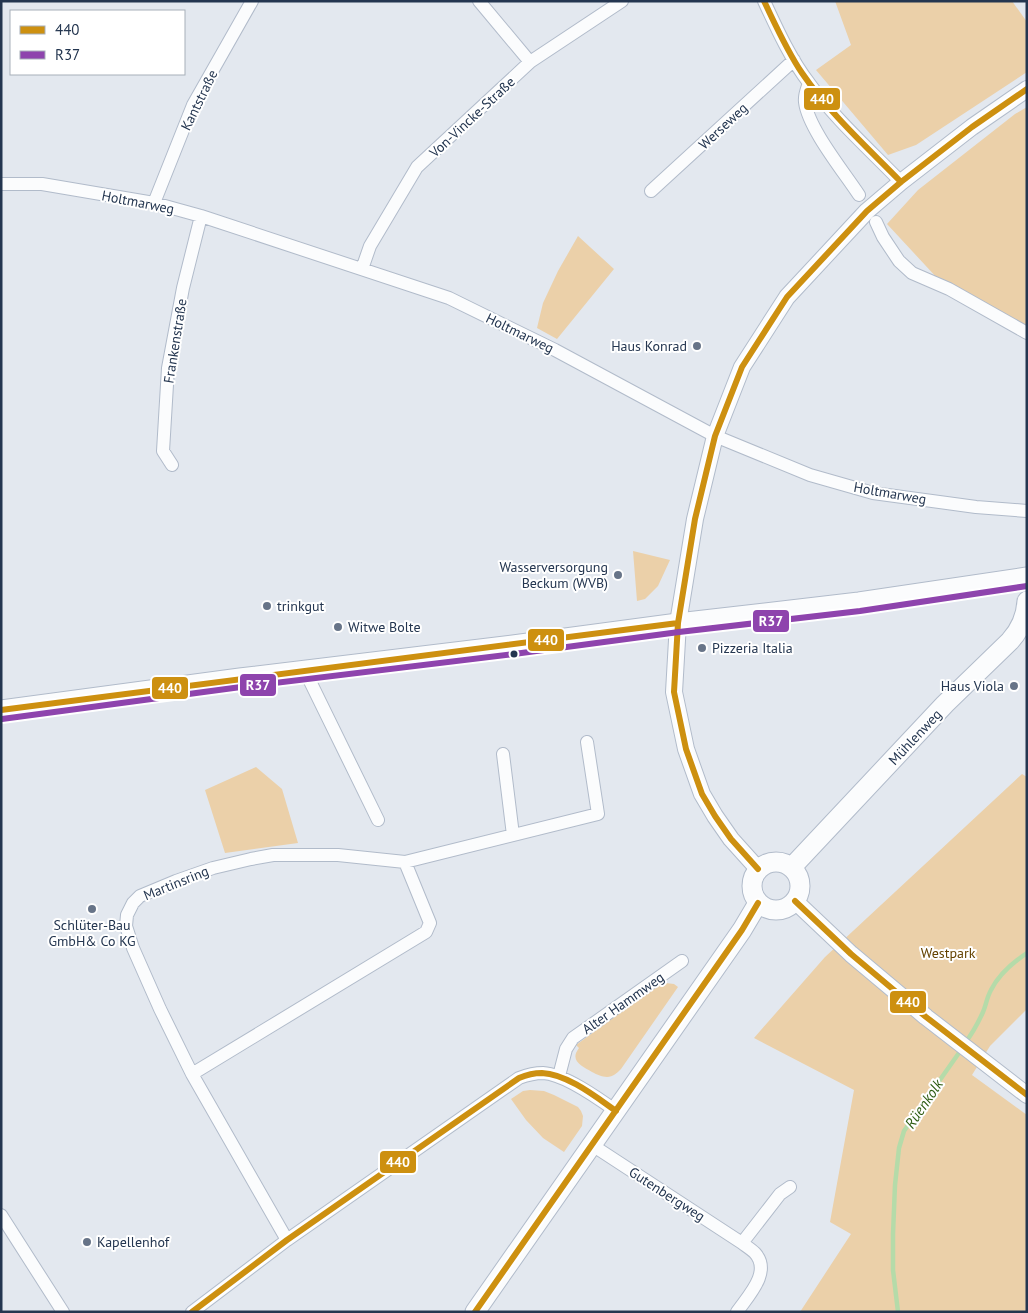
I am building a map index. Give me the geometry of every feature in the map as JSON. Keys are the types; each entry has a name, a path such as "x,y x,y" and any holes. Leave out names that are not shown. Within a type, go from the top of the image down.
{"main road":[{"path":"1,710 240,678 859,602 1027,578"},
{"name":"Mühlenweg","path":"792,867 945,704 1018,632 1027,602"},
{"path":"777,862 792,867 799,879 800,886 796,901 782,910 765,908 758,903 752,890 752,882 758,869 764,865 777,862"},
{"path":"475,1312 742,930 758,903"}],"street":[{"name":"Kantstraße","path":"154,203 193,105 252,1"},
{"path":"478,1 530,62"},
{"name":"Von-Vincke-Straße","path":"362,269 370,246 417,167 530,62 622,1"},
{"path":"764,1 794,60 809,83 838,118 901,182"},
{"name":"Werseweg","path":"652,191 794,60"},
{"path":"809,83 805,101 810,117 820,137 860,195"},
{"path":"758,869 731,838 702,794 686,750 674,692 678,623 695,518 715,436 742,367 786,297 867,211 972,127 1027,89"},
{"name":"Holtmarweg","path":"1,184 42,184 154,203 201,216 449,298 555,350 715,436 810,476 873,493 976,507 1027,510"},
{"name":"Frankenstraße","path":"172,465 163,451 168,368 183,288 201,216"},
{"path":"876,222 883,237 899,261 912,273 949,289 1027,333"},
{"path":"305,671 378,820"},
{"name":"Martinsring","path":"286,1240 192,1074 160,1009 133,948 126,926 127,915 133,903 140,896 213,868 251,858 273,855 338,855 405,862 598,814 587,742"},
{"path":"503,754 513,835"},
{"path":"192,1074 426,932 430,923 405,862"},
{"path":"796,901 851,954 1027,1096"},
{"name":"Alter Hammweg","path":"559,1076 566,1049 573,1038 682,961"},
{"path":"192,1312 286,1240 519,1078 530,1074 543,1073 559,1076 593,1095 616,1111"},
{"name":"Gutenbergweg","path":"592,1145 755,1253 760,1262 761,1272 758,1280 737,1312"},
{"path":"742,1243 780,1194 790,1187"},
{"path":"1,1215 63,1312"}],"green space":[{"path":"835,1 1012,1 1027,22 1027,72 916,145 888,155 816,70 851,45"},
{"path":"1027,107 1027,326 938,279 887,224 918,190 1015,114"},
{"path":"578,236 614,269 557,339 537,328 543,303 558,271"},
{"path":"633,551 670,560 658,586 645,599 637,601"},
{"path":"256,767 282,789 298,843 225,853 205,790"},
{"name":"Westpark","path":"1022,774 1027,777 1027,1009 990,1046 972,1075 1027,1115 1027,1312 800,1312 851,1234 830,1222 854,1090 754,1038 825,957"},
{"path":"674,984 678,987 618,1072 607,1077 592,1072 578,1063 575,1056 579,1048 576,1045 658,985"},
{"path":"523,1091 544,1091 554,1095 578,1107 581,1111 583,1116 582,1126 564,1152 543,1138 526,1120 511,1099"}],"waterway":[{"name":"Rüenkolk","path":"965,1043 979,1020 994,984 1011,965 1027,953"},
{"name":"Rüenkolk","path":"898,1312 893,1270 893,1234 899,1148 904,1131 961,1050"}],"transit line":[{"name":"440","path":"764,1 791,56 813,88 849,130 901,182"},
{"name":"440","path":"758,869 731,839 702,794 686,749 674,692 678,623 695,519 715,436 742,367 787,297 867,211 972,127 1027,89"},
{"name":"R37","path":"2,719 241,687 860,611 1027,586"},
{"name":"440","path":"1,710 678,623"},
{"name":"440","path":"795,901 851,954 926,1017 1027,1095"},
{"name":"440","path":"475,1312 742,930 758,903"},
{"name":"440","path":"192,1312 287,1240 519,1078 530,1074 542,1073 561,1077 581,1087 616,1111"}],"place":[{"name":"Haus Konrad","path":"697,346"},
{"name":"Wasserversorgung Beckum (WVB)","path":"618,575"},
{"name":"trinkgut","path":"267,606"},
{"name":"Witwe Bolte","path":"338,627"},
{"name":"Pizzeria Italia","path":"702,648"},
{"name":"Haus Viola","path":"1014,686"},
{"name":"Schlüter-Bau GmbH& Co KG","path":"92,909"},
{"name":"Kapellenhof","path":"87,1242"}]}
